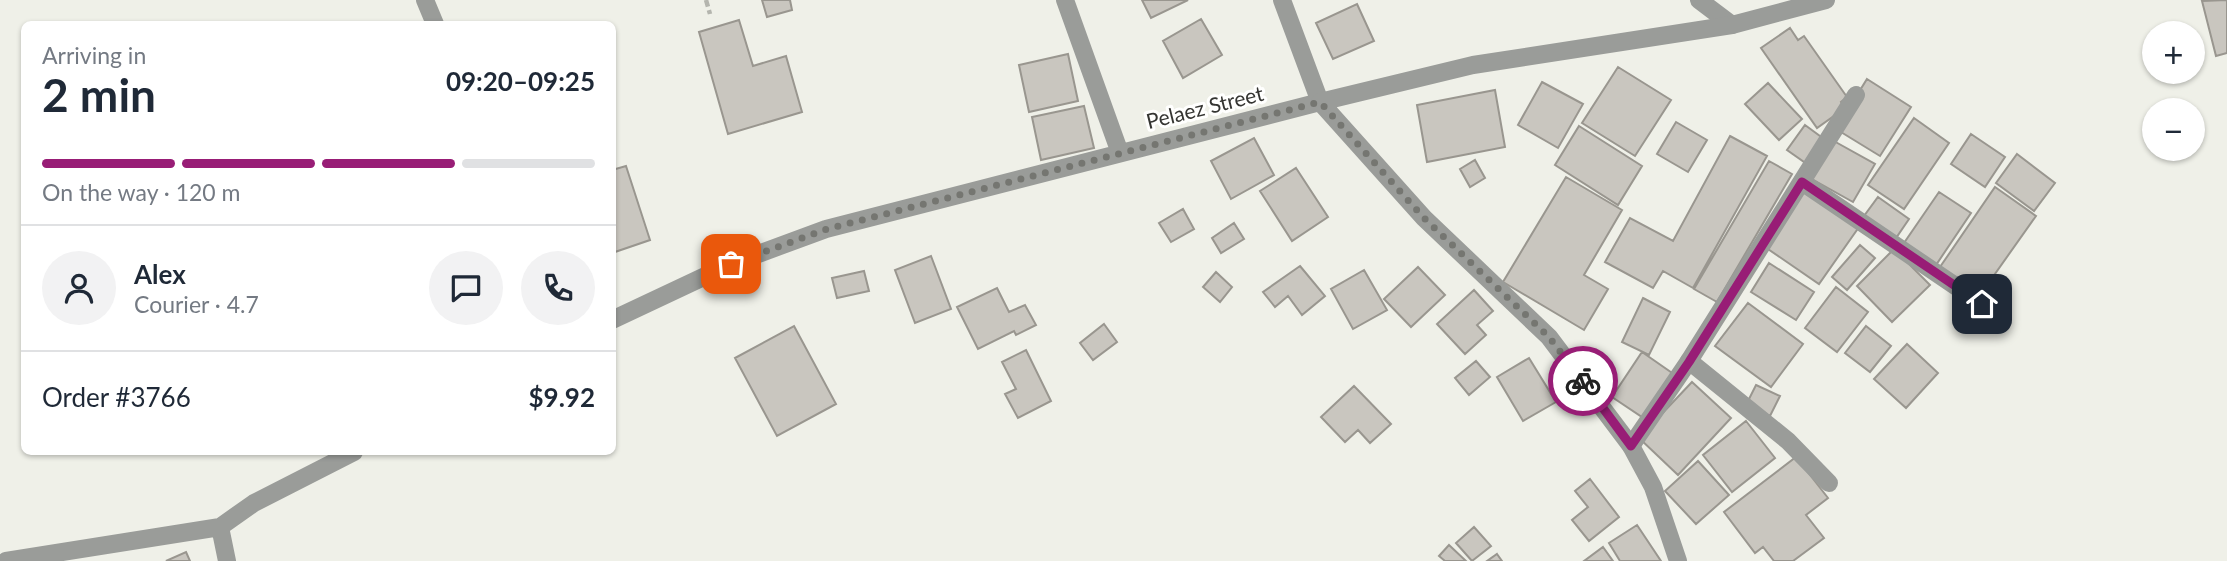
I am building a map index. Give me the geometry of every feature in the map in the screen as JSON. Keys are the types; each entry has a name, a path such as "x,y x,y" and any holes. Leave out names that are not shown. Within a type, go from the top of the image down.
{"street":[{"path":"425,0 434,21"},
{"path":"1065,0 1120,153"},
{"path":"1282,0 1320,102 1424,218 1549,337 1631,446 1653,487 1678,561"},
{"path":"1699,0 1732,25"},
{"name":"Pelaez Street","path":"616,318 731,264 827,229 1473,65 1732,25 1826,0"},
{"path":"1631,446 1689,362 1856,95"},
{"path":"1802,182 1982,304"},
{"path":"1689,362 1788,441 1829,483"},
{"path":"6,561 220,527 254,503 348,455"},
{"path":"220,527 227,561"}],"path":[{"path":"706,0 710,14"}],"building":[{"path":"762,0 790,0 792,10 767,17"},
{"path":"1142,0 1188,0 1151,18"},
{"path":"2227,0 2227,53 2216,56 2202,1"},
{"path":"1357,4 1374,41 1333,59 1316,23"},
{"path":"1201,19 1222,55 1183,78 1163,41"},
{"path":"739,20 753,66 786,56 802,112 728,134 699,32"},
{"path":"1790,28 1798,40 1804,36 1847,97 1841,102 1845,108 1817,128 1761,48"},
{"path":"1068,54 1078,101 1029,112 1019,65"},
{"path":"1618,67 1671,100 1635,156 1582,123"},
{"path":"1867,79 1911,107 1880,156 1836,129"},
{"path":"1542,82 1583,104 1558,148 1518,125"},
{"path":"1768,83 1802,119 1779,140 1745,104"},
{"path":"1495,90 1505,147 1427,162 1417,105"},
{"path":"1084,106 1094,148 1041,160 1032,117"},
{"path":"1914,118 1949,143 1904,209 1868,185"},
{"path":"1676,122 1707,140 1688,172 1657,154"},
{"path":"1805,125 1824,139 1807,164 1787,150"},
{"path":"1579,126 1642,166 1618,205 1555,165"},
{"path":"1971,134 2005,157 1985,187 1951,164"},
{"path":"1730,136 1767,156 1693,288 1663,271 1653,288 1605,262 1630,218 1673,241"},
{"path":"1254,138 1274,175 1231,199 1211,161"},
{"path":"1832,140 1875,164 1853,202 1810,178"},
{"path":"2017,154 2055,183 2034,211 1996,183"},
{"path":"1475,160 1485,178 1470,187 1460,169"},
{"path":"1769,161 1792,174 1717,302 1694,289"},
{"path":"626,166 650,240 616,252 616,169"},
{"path":"1296,168 1328,217 1292,241 1260,191"},
{"path":"1566,177 1622,210 1584,275 1608,289 1584,330 1503,282"},
{"path":"1995,187 2036,216 1980,295 1940,267"},
{"path":"1804,189 1859,227 1819,284 1765,247"},
{"path":"1939,192 1971,213 1936,265 1904,243"},
{"path":"1878,197 1909,219 1896,238 1864,216"},
{"path":"1183,209 1194,229 1171,242 1159,223"},
{"path":"1234,223 1244,239 1221,253 1212,238"},
{"path":"1860,245 1875,258 1847,290 1832,277"},
{"path":"1894,249 1930,285 1892,322 1857,286"},
{"path":"931,256 951,309 915,323 895,270"},
{"path":"1769,263 1814,292 1796,320 1751,292"},
{"path":"1300,266 1325,296 1302,315 1288,296 1275,307 1263,292"},
{"path":"1418,267 1445,295 1411,327 1384,299"},
{"path":"1364,270 1387,310 1353,329 1331,289"},
{"path":"864,271 869,291 837,298 832,278"},
{"path":"1216,272 1232,287 1220,302 1203,287"},
{"path":"1836,287 1868,312 1837,352 1805,328"},
{"path":"997,288 1009,312 1025,305 1036,325 1016,335 1014,331 978,349 957,307"},
{"path":"1474,290 1493,311 1477,325 1486,335 1465,354 1437,324"},
{"path":"1643,298 1670,312 1649,355 1622,342"},
{"path":"1748,303 1803,344 1771,387 1715,346"},
{"path":"1104,324 1117,342 1093,360 1080,343"},
{"path":"794,326 836,404 777,436 735,358"},
{"path":"1866,326 1891,346 1870,372 1845,353"},
{"path":"1907,344 1938,373 1906,408 1874,379"},
{"path":"1026,350 1051,401 1018,418 1005,394 1016,389 1002,362"},
{"path":"1642,352 1675,375 1645,419 1612,397"},
{"path":"1529,358 1556,402 1523,421 1497,377"},
{"path":"1476,361 1490,377 1469,395 1455,378"},
{"path":"1692,382 1731,418 1678,475 1639,438"},
{"path":"1756,385 1780,396 1770,416 1746,405"},
{"path":"1354,386 1391,424 1370,443 1358,430 1345,442 1321,417"},
{"path":"1746,421 1775,458 1732,492 1703,455"},
{"path":"1796,457 1828,498 1806,515 1824,538 1793,561 1774,561 1763,547 1755,553 1724,512"},
{"path":"1698,461 1729,495 1696,524 1665,491"},
{"path":"1590,479 1619,517 1589,541 1572,520 1588,507 1575,491"},
{"path":"1637,525 1661,561 1620,561 1609,543"},
{"path":"1474,527 1491,546 1472,561 1456,543"},
{"path":"1449,545 1466,561 1445,561 1439,556"},
{"path":"1603,547 1613,561 1584,561"},
{"path":"186,552 190,561 166,561"},
{"path":"1497,554 1502,561 1487,561"}],"way so far":[{"path":"731,264 827,229 1320,102 1424,218 1549,337 1583,381"}],"route":[{"path":"1583,381 1631,446 1689,362 1802,182 1982,304"}]}
